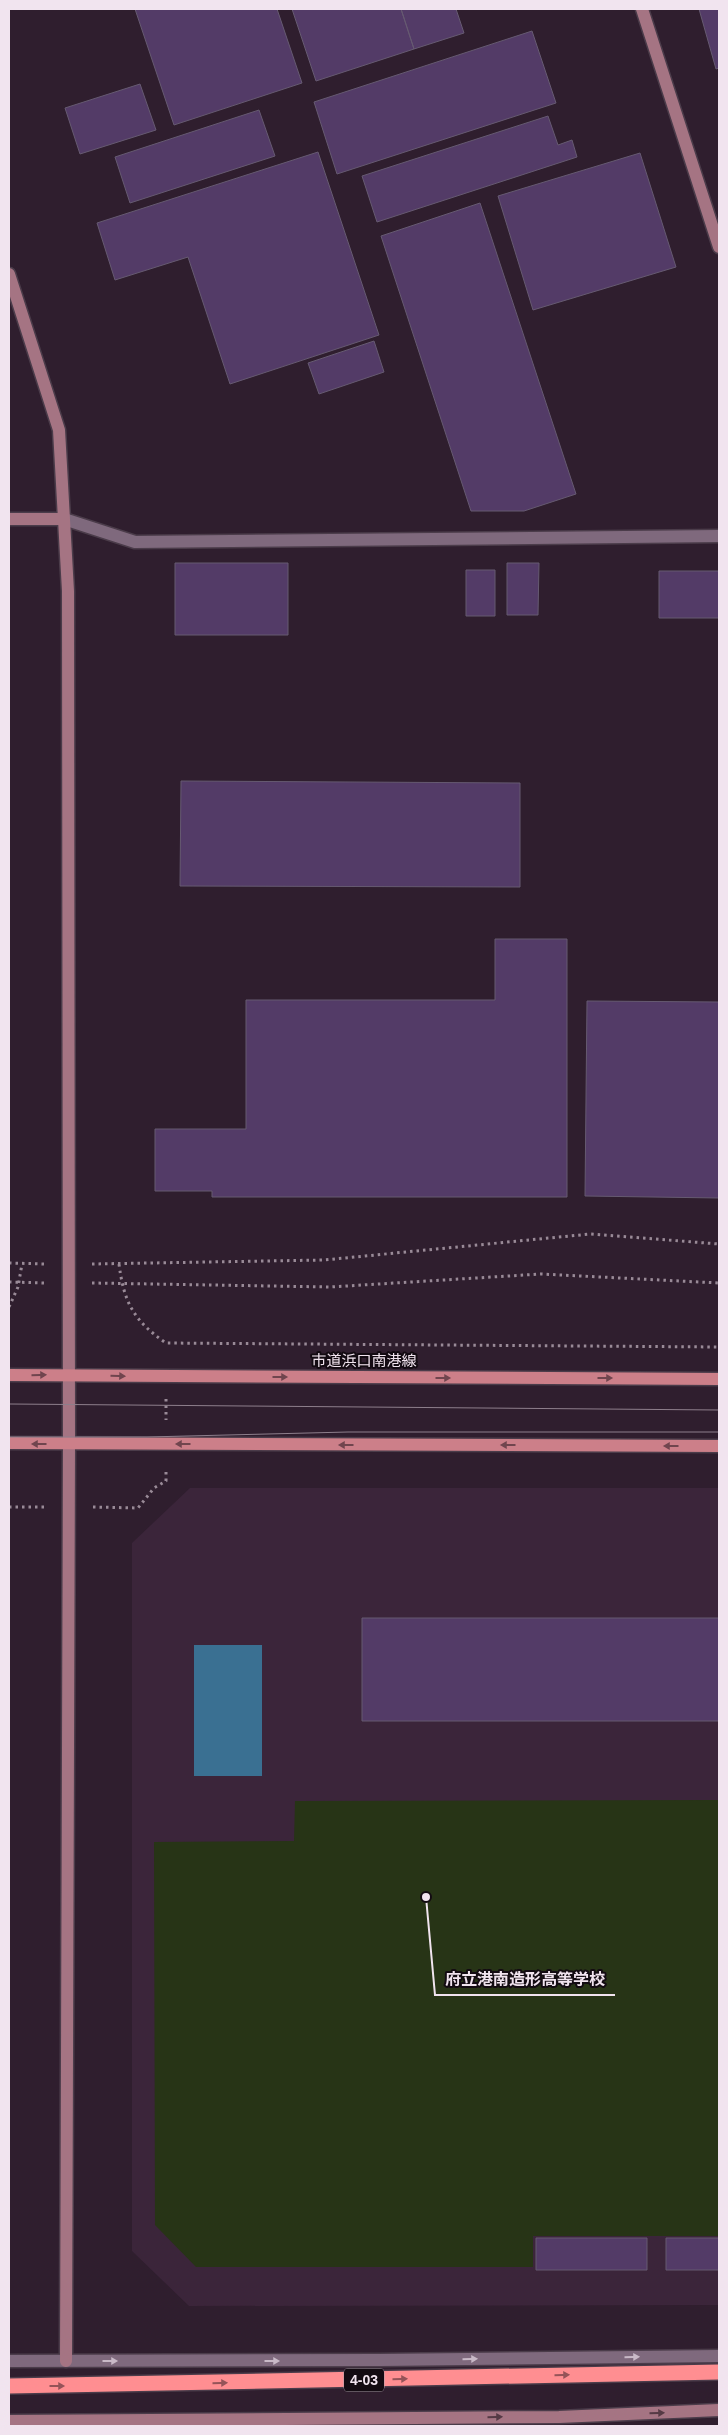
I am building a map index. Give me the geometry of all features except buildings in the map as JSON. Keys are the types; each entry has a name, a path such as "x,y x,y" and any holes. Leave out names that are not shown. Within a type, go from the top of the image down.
{"highway":[{"name":"4-03","path":"9,2386 719,2372"}],"main road":[{"name":"市道浜口南港線","path":"9,1375 719,1379"},
{"path":"9,1444 719,1446"}],"street":[{"path":"642,9 719,247"},
{"path":"9,274 59,430 68,590 69,1444 66,2361"},
{"path":"9,519 64,519 135,542 719,536"},
{"path":"9,2361 719,2356"},
{"path":"9,2420 559,2417 719,2410"}],"path":[{"path":"719,1244 590,1234 324,1260 119,1264 122,1288 131,1310 147,1329 166,1343 719,1347"},
{"path":"9,1264 22,1264 18,1287 9,1307"},
{"path":"84,1283 330,1287 542,1274 719,1283"},
{"path":"9,1282 55,1283"},
{"path":"138,1508 154,1488 166,1481 166,1343"}],"shaded area":[{"path":"190,1488 719,1488 719,2305 189,2306 132,2251 132,1543"}],"green space":[{"path":"719,1800 719,2236 533,2236 533,2267 196,2267 155,2225 154,1842 294,1841 295,1801"}],"water":[{"path":"194,1645 262,1645 262,1776 194,1776"}],"tram line":[{"path":"9,1404 719,1410"},
{"path":"9,1437 147,1437 348,1432 719,1432"}],"place":[{"name":"府立港南造形高等学校","path":"426,1897"}]}
